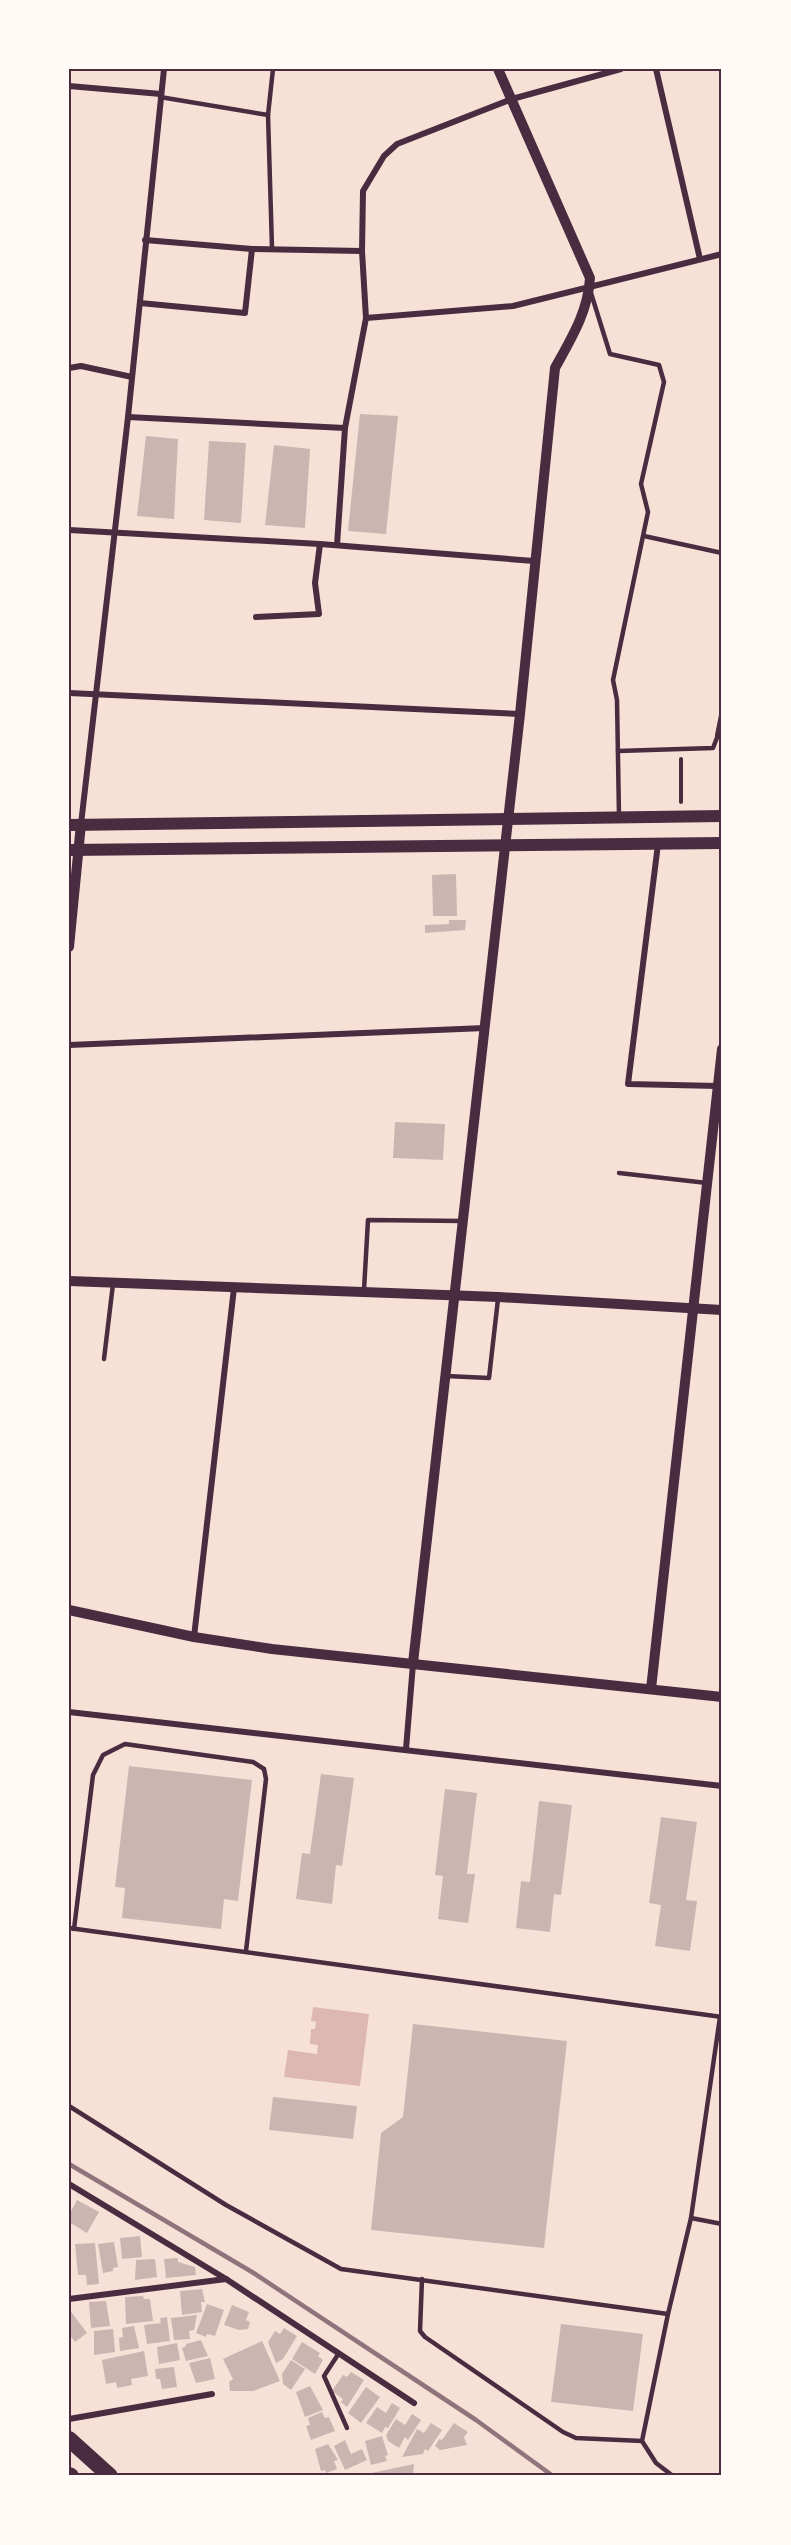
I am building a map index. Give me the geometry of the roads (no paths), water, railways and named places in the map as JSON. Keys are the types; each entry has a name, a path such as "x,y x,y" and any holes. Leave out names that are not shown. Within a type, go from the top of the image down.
{"highway":[{"path":"69,2439 110,2476"}],"main road":[{"path":"75,824 722,816"},
{"path":"74,850 722,843"}],"street":[{"path":"69,947 75,824 95,694 128,417 164,69"},
{"path":"406,1749 413,1663 505,846 555,368 582,319 590,278 498,69"},
{"path":"337,545 345,428 366,318 362,251 363,191 384,156 397,144 512,99 621,69"},
{"path":"656,69 700,260"},
{"path":"69,86 160,96"},
{"path":"145,240 252,249 362,251"},
{"path":"140,303 245,313 252,249"},
{"path":"366,318 513,306 722,254"},
{"path":"69,368 81,366 132,377"},
{"path":"128,417 345,428"},
{"path":"69,530 337,545 534,561"},
{"path":"256,617 319,614 315,583 320,544"},
{"path":"69,693 519,714"},
{"path":"718,735 722,715"},
{"path":"658,843 628,1084 718,1086"},
{"path":"69,1045 485,1028"},
{"path":"651,1689 722,1049"},
{"path":"69,1281 455,1295 722,1310"},
{"path":"194,1637 234,1288"},
{"path":"69,1610 194,1637 272,1649 722,1697"},
{"path":"69,1712 722,1786"},
{"path":"69,2184 226,2279 414,2403"},
{"path":"69,2299 226,2279"},
{"path":"69,2420 212,2394"}],"lane":[{"path":"272,248 268,115 273,69"},
{"path":"160,96 268,115"},
{"path":"589,288 610,354 659,365 664,382 641,484 648,512 644,536 613,680 617,700 619,819"},
{"path":"644,536 722,553"},
{"path":"618,751 713,748 718,735"},
{"path":"619,1173 707,1183"},
{"path":"363,1291 368,1220 463,1221"},
{"path":"104,1359 113,1284"},
{"path":"446,1376 489,1378 499,1297"},
{"path":"246,1952 266,1779 264,1769 253,1762 125,1744 103,1755 93,1775 72,1928 246,1952 721,2017 691,2218 642,2440 657,2463 673,2476"},
{"path":"69,2106 226,2205 341,2269 668,2314"},
{"path":"691,2218 722,2224"},
{"path":"422,2279 420,2331 425,2337 563,2432 576,2438 642,2440"},
{"path":"339,2352 324,2376 346,2428"}],"railway":[{"path":"69,2164 252,2272 476,2420 553,2476"}]}
